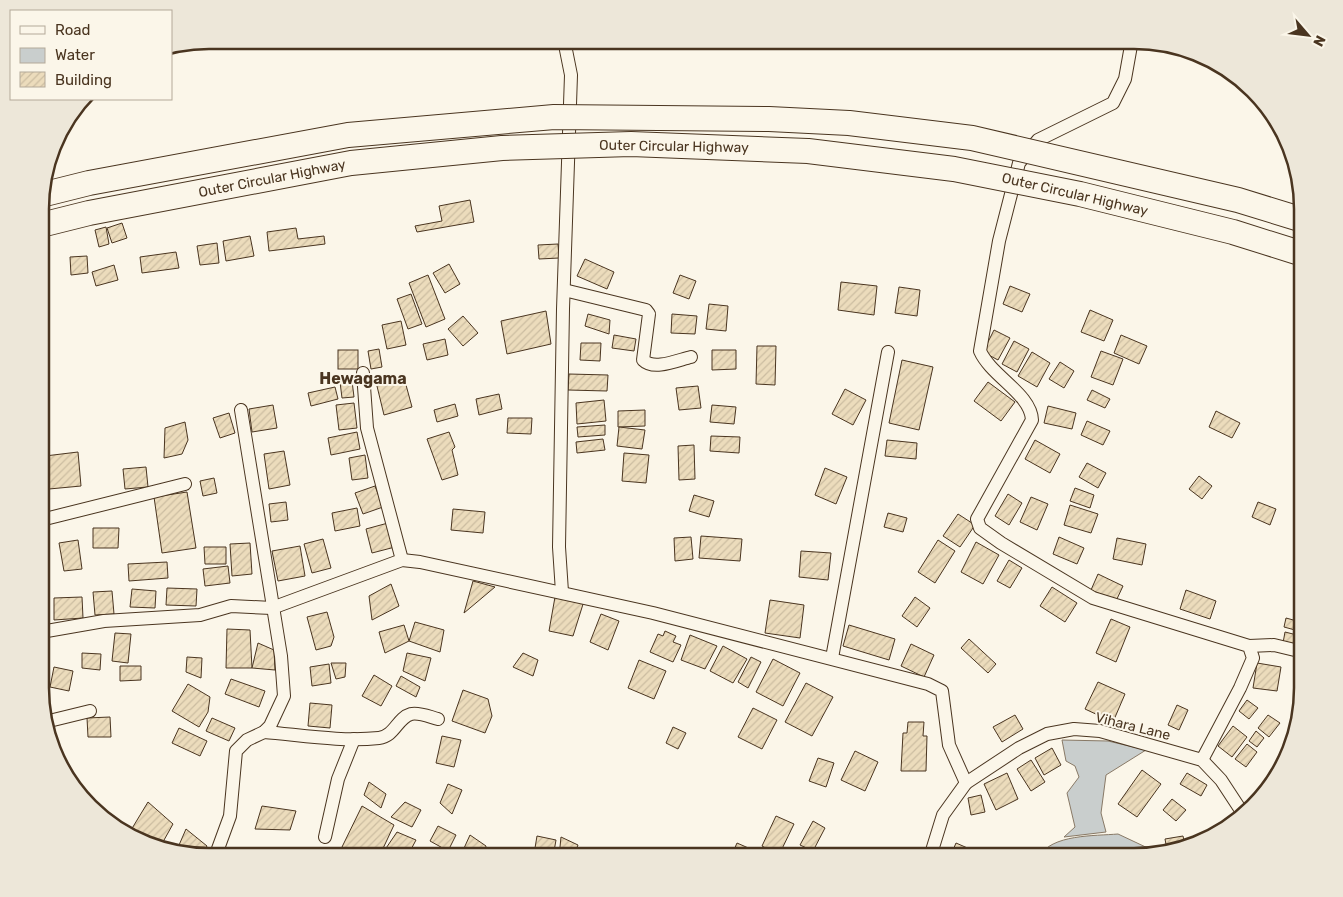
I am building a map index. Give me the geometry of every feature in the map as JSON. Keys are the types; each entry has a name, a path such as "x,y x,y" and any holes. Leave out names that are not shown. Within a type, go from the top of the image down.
{"highway":[{"name":"Outer Circular Highway","path":"50,193 89,183 348,135 554,117 769,119 849,123 972,138 1238,200 1294,217"},
{"name":"Outer Circular Highway","path":"49,223 89,213 351,163 502,148 641,144 808,151 954,169 1099,198 1233,232 1294,251"}],"street":[{"path":"562,592 559,547 564,290 571,74 566,49"},
{"path":"1130,49 1125,78 1112,103 1038,140 1019,163 999,241 980,351 984,362 1023,399 1032,411 1032,420 976,519 980,528 1001,543 1093,598 1249,646 1274,645 1294,650"},
{"path":"564,290 646,310 649,314 644,360 646,364 652,366 691,357"},
{"path":"832,658 888,352"},
{"path":"363,372 367,428 402,560"},
{"path":"219,848 230,816 236,751 247,740 264,732 270,726 284,696 281,656 241,410"},
{"path":"49,518 185,484"},
{"path":"49,631 104,621 200,615 231,606 272,608 402,560 562,592 832,658 928,684 942,691 949,745 966,783"},
{"path":"1202,760 1244,681 1253,658 1249,646"},
{"path":"52,720 90,711"},
{"path":"264,732 354,739 381,738 395,730 403,718 413,713 438,719"},
{"name":"Vihara Lane","path":"933,848 943,815 966,783 1018,748 1047,734 1074,729 1100,730 1202,760 1222,780 1240,808"},
{"path":"325,837 338,778 354,739"}],"water":[{"path":"1062,740 1108,741 1146,750 1106,775 1101,813 1106,832 1064,837 1075,827 1067,793 1079,777 1075,766 1066,761"},
{"path":"1118,834 1147,848 1047,848 1063,840"}],"building":[{"path":"470,200 474,222 417,232 415,226 442,221 439,206"},
{"path":"122,223 127,238 112,243 107,228"},
{"path":"106,227 109,244 99,247 95,230"},
{"path":"296,228 298,239 324,236 325,244 269,251 267,232"},
{"path":"250,236 254,256 226,261 223,241"},
{"path":"217,243 219,263 200,265 197,246"},
{"path":"558,244 559,258 539,259 538,245"},
{"path":"176,252 179,268 142,273 140,257"},
{"path":"87,256 88,273 71,275 70,257"},
{"path":"585,259 614,272 607,289 577,276"},
{"path":"449,264 460,284 445,293 433,273"},
{"path":"114,265 118,280 96,286 92,272"},
{"path":"428,275 445,319 426,327 409,283"},
{"path":"680,275 696,281 689,299 673,293"},
{"path":"841,282 877,286 874,315 838,310"},
{"path":"1010,286 1030,294 1022,312 1003,304"},
{"path":"899,287 920,290 917,316 895,313"},
{"path":"411,294 422,324 408,329 397,299"},
{"path":"709,304 728,306 726,331 706,329"},
{"path":"1090,310 1113,320 1104,341 1081,332"},
{"path":"546,311 551,344 507,354 501,321"},
{"path":"588,314 610,320 609,334 585,326"},
{"path":"672,314 697,316 695,334 671,333"},
{"path":"463,316 478,333 463,346 448,329"},
{"path":"401,321 406,345 387,349 382,325"},
{"path":"994,330 1010,338 998,360 983,352"},
{"path":"614,335 636,339 634,351 612,348"},
{"path":"1121,335 1147,346 1139,364 1114,353"},
{"path":"445,339 448,355 427,360 423,344"},
{"path":"1014,341 1029,349 1017,372 1002,364"},
{"path":"581,343 601,343 600,361 580,360"},
{"path":"757,346 776,346 775,385 756,384"},
{"path":"379,349 382,367 371,369 368,351"},
{"path":"338,350 358,350 358,369 338,369"},
{"path":"712,350 736,350 736,369 712,370"},
{"path":"1101,351 1123,359 1113,385 1091,377"},
{"path":"1032,352 1050,363 1037,387 1018,376"},
{"path":"902,360 933,367 919,430 889,423"},
{"path":"1060,362 1074,371 1064,388 1049,379"},
{"path":"403,374 412,407 384,415 376,382"},
{"path":"569,374 608,375 607,391 568,390"},
{"path":"352,381 354,397 342,398 340,382"},
{"path":"988,382 1015,402 1001,421 974,401"},
{"path":"698,386 701,408 679,410 676,388"},
{"path":"335,387 338,399 311,406 308,393"},
{"path":"845,389 866,400 853,425 832,414"},
{"path":"1092,390 1110,399 1105,408 1087,400"},
{"path":"499,394 502,409 479,415 476,399"},
{"path":"604,400 606,421 577,424 576,403"},
{"path":"354,403 357,428 339,430 336,405"},
{"path":"455,404 458,416 437,422 434,410"},
{"path":"273,405 277,428 252,432 249,409"},
{"path":"712,405 736,407 734,424 710,422"},
{"path":"1048,406 1076,413 1072,429 1044,423"},
{"path":"645,410 645,426 618,427 618,411"},
{"path":"1216,411 1240,423 1232,438 1209,427"},
{"path":"229,413 235,433 220,438 213,418"},
{"path":"508,418 532,418 531,434 507,433"},
{"path":"1087,421 1110,431 1103,445 1081,435"},
{"path":"185,422 188,440 182,454 164,458 165,428"},
{"path":"605,425 605,435 578,437 577,427"},
{"path":"619,427 645,430 642,449 617,446"},
{"path":"357,432 360,449 331,455 328,438"},
{"path":"449,432 455,447 452,450 458,475 442,480 427,439"},
{"path":"711,436 740,437 739,453 710,451"},
{"path":"603,439 605,450 577,453 576,442"},
{"path":"887,440 917,443 916,459 885,456"},
{"path":"1035,440 1060,454 1050,473 1025,459"},
{"path":"694,445 695,479 679,480 678,446"},
{"path":"284,451 290,485 269,489 264,454"},
{"path":"78,452 81,486 49,489 49,456"},
{"path":"624,453 649,455 646,483 622,481"},
{"path":"365,455 368,478 352,480 349,458"},
{"path":"1087,463 1106,473 1098,488 1079,477"},
{"path":"146,467 148,487 125,489 123,469"},
{"path":"825,468 847,477 836,504 815,495"},
{"path":"1199,476 1212,486 1202,499 1189,489"},
{"path":"214,478 217,493 203,496 200,481"},
{"path":"375,486 383,507 363,514 355,493"},
{"path":"1075,488 1094,495 1090,508 1070,501"},
{"path":"187,492 196,548 162,553 154,497"},
{"path":"1008,494 1022,503 1009,525 995,516"},
{"path":"694,495 714,501 709,517 689,511"},
{"path":"1031,497 1048,504 1037,530 1020,522"},
{"path":"286,502 288,520 271,522 269,504"},
{"path":"1258,502 1276,509 1270,525 1252,517"},
{"path":"1070,505 1098,514 1091,533 1064,525"},
{"path":"357,508 360,526 335,531 332,513"},
{"path":"453,509 485,512 483,533 451,530"},
{"path":"888,513 907,518 903,532 884,527"},
{"path":"958,514 975,525 960,547 943,536"},
{"path":"388,523 395,547 372,553 366,529"},
{"path":"93,528 119,528 118,548 93,548"},
{"path":"701,536 742,539 740,561 699,558"},
{"path":"691,537 693,559 675,561 674,538"},
{"path":"1059,537 1084,548 1077,564 1053,554"},
{"path":"1117,538 1146,544 1142,565 1113,559"},
{"path":"323,539 331,568 312,573 304,544"},
{"path":"78,540 82,569 64,571 59,543"},
{"path":"938,540 955,551 935,583 918,572"},
{"path":"976,542 999,555 983,584 961,572"},
{"path":"250,543 252,574 232,576 230,544"},
{"path":"300,546 305,576 278,581 272,551"},
{"path":"204,547 226,547 226,564 205,564"},
{"path":"801,551 831,553 828,580 799,577"},
{"path":"1009,560 1022,568 1010,588 997,581"},
{"path":"167,562 168,578 129,581 128,564"},
{"path":"228,566 230,583 205,586 203,569"},
{"path":"1098,574 1123,586 1116,601 1091,590"},
{"path":"473,581 495,587 464,613"},
{"path":"391,584 399,606 372,620 369,596"},
{"path":"1052,587 1077,603 1065,622 1040,606"},
{"path":"167,588 197,589 196,606 166,605"},
{"path":"132,589 156,591 155,608 130,607"},
{"path":"1186,590 1216,601 1210,619 1180,609"},
{"path":"112,591 114,614 95,615 93,592"},
{"path":"82,597 83,618 54,620 54,598"},
{"path":"555,597 584,601 573,636 549,631"},
{"path":"915,597 930,608 917,627 902,616"},
{"path":"770,600 804,605 800,638 765,633"},
{"path":"327,612 334,637 331,646 316,650 307,617"},
{"path":"601,614 619,621 608,650 590,642"},
{"path":"1286,618 1294,620 1294,630 1284,627"},
{"path":"1111,619 1130,627 1116,662 1096,653"},
{"path":"415,622 444,630 440,652 409,641"},
{"path":"404,625 409,641 385,653 379,632"},
{"path":"849,625 895,639 889,660 843,646"},
{"path":"227,629 250,630 252,668 226,668"},
{"path":"665,631 676,636 673,642 681,645 673,662 650,652 658,634 663,636"},
{"path":"1285,632 1294,634 1294,646 1283,643"},
{"path":"115,633 131,634 128,663 112,661"},
{"path":"690,635 717,646 705,669 681,660"},
{"path":"969,639 996,664 988,673 961,648"},
{"path":"258,643 274,650 275,670 252,668"},
{"path":"911,644 934,655 924,677 901,666"},
{"path":"723,646 747,659 733,683 710,671"},
{"path":"82,653 101,654 100,670 82,668"},
{"path":"407,653 431,658 425,681 403,671"},
{"path":"523,653 538,660 533,676 513,667"},
{"path":"187,657 202,658 201,678 186,672"},
{"path":"751,657 761,662 748,688 738,682"},
{"path":"773,659 800,673 783,706 756,692"},
{"path":"639,660 666,671 654,699 628,688"},
{"path":"331,663 346,663 345,677 336,679"},
{"path":"1257,663 1281,667 1277,691 1253,688"},
{"path":"329,664 331,683 312,686 310,667"},
{"path":"120,666 141,666 141,680 120,681"},
{"path":"54,667 73,671 69,691 50,687"},
{"path":"374,675 392,686 381,706 362,696"},
{"path":"401,676 420,687 416,697 396,686"},
{"path":"231,679 265,691 259,707 225,694"},
{"path":"1098,682 1125,694 1113,722 1085,709"},
{"path":"806,683 833,697 812,736 785,722"},
{"path":"188,684 210,697 208,712 199,727 172,711"},
{"path":"463,690 488,699 492,716 485,733 452,721"},
{"path":"1247,700 1258,708 1249,719 1239,711"},
{"path":"310,703 332,705 330,728 308,726"},
{"path":"1177,705 1188,710 1179,730 1168,725"},
{"path":"753,708 777,720 762,749 738,737"},
{"path":"1015,715 1023,729 1002,742 993,727"},
{"path":"1268,715 1280,723 1269,737 1258,728"},
{"path":"110,717 111,737 88,737 87,718"},
{"path":"212,718 235,728 229,741 206,731"},
{"path":"908,722 924,722 923,736 927,736 926,771 901,771 903,733 907,733"},
{"path":"1233,726 1247,737 1232,757 1218,746"},
{"path":"673,727 686,733 678,749 666,743"},
{"path":"179,728 207,741 200,756 172,743"},
{"path":"1256,731 1264,738 1257,747 1249,741"},
{"path":"442,736 461,740 454,767 436,763"},
{"path":"1247,744 1257,752 1246,767 1235,759"},
{"path":"1052,748 1061,765 1044,775 1035,758"},
{"path":"855,751 878,762 865,791 841,780"},
{"path":"818,758 834,763 826,787 809,781"},
{"path":"1031,760 1045,782 1031,791 1017,769"},
{"path":"1142,770 1161,784 1137,817 1118,804"},
{"path":"1007,773 1018,799 996,810 984,784"},
{"path":"1187,773 1207,785 1201,796 1180,784"},
{"path":"369,782 386,794 381,808 364,795"},
{"path":"448,784 462,790 452,814 440,803"},
{"path":"981,795 985,812 971,815 968,798"},
{"path":"1172,799 1186,810 1176,821 1163,810"},
{"path":"148,802 173,824 163,842 132,828"},
{"path":"405,802 421,810 412,827 391,817"},
{"path":"262,806 296,811 290,830 255,829"},
{"path":"362,806 394,825 383,848 342,847"},
{"path":"776,816 794,824 782,848 766,848 762,846"},
{"path":"813,821 825,828 815,848 806,848 800,845"},
{"path":"438,826 456,835 450,848 443,848 430,841"},
{"path":"186,829 207,846 206,848 179,845"},
{"path":"397,832 416,840 412,848 386,848"},
{"path":"470,835 486,846 486,848 464,848"},
{"path":"537,836 556,840 555,848 535,848"},
{"path":"1183,836 1184,840 1166,845 1165,839"},
{"path":"561,837 578,845 577,848 560,848"},
{"path":"737,843 748,848 735,848"},
{"path":"956,843 968,848 954,848"}],"district":[{"name":"Hewagama","path":"363,378"}]}
